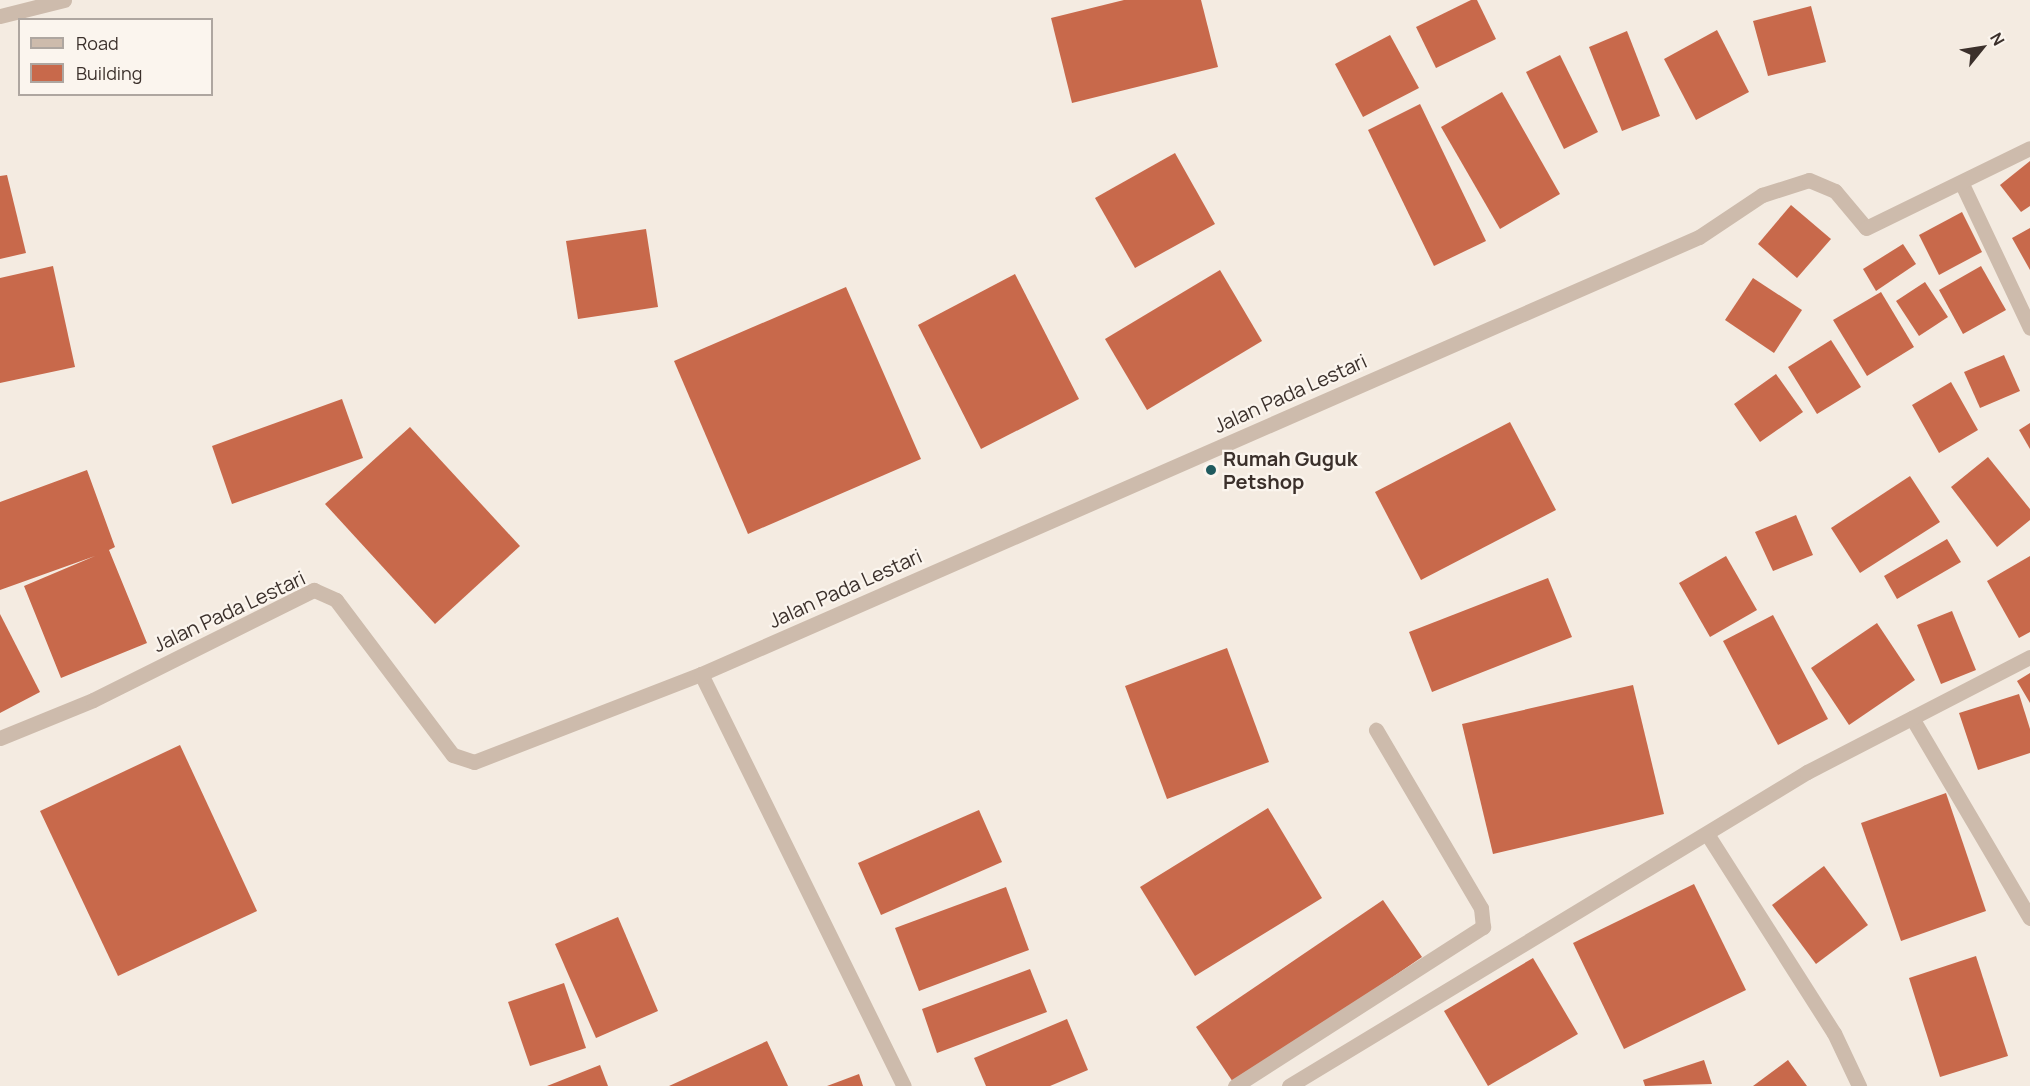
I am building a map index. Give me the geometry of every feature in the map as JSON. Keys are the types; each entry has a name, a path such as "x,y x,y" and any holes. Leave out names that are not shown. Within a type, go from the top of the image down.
{"street":[{"path":"0,16 64,0"},
{"path":"2030,148 1962,184 2030,328"},
{"name":"Jalan Pada Lestari","path":"0,738 93,700 314,590 336,600 453,755 465,763 701,674 1688,242 1762,195 1809,180 1835,191 1866,228 1962,184"},
{"path":"1288,1086 1708,837 1807,772 2030,657"},
{"path":"701,674 904,1086"},
{"path":"1912,718 2030,918"},
{"path":"1235,1086 1483,927 1481,908 1376,730"},
{"path":"1708,837 1834,1033 1859,1086"}],"building":[{"path":"1124,0 1201,0 1218,67 1072,103 1051,18"},
{"path":"1471,0 1477,0 1496,39 1436,68 1416,27"},
{"path":"1811,6 1826,62 1768,76 1753,21"},
{"path":"1717,30 1749,92 1696,120 1664,59"},
{"path":"1627,31 1660,116 1622,131 1589,47"},
{"path":"1390,35 1419,88 1363,117 1335,64"},
{"path":"1560,55 1598,132 1564,149 1526,72"},
{"path":"1502,92 1560,194 1500,229 1441,127"},
{"path":"1420,104 1486,241 1434,266 1368,130"},
{"path":"1175,153 1215,224 1135,268 1095,198"},
{"path":"2030,161 2030,206 2021,212 2000,185"},
{"path":"7,175 26,253 0,259 0,176"},
{"path":"1791,205 1831,239 1797,278 1758,244"},
{"path":"1962,212 1982,252 1939,275 1919,235"},
{"path":"2030,228 2030,270 2012,238"},
{"path":"646,229 658,307 578,319 566,241"},
{"path":"1903,244 1916,264 1876,291 1863,269"},
{"path":"53,266 75,367 0,383 0,278"},
{"path":"1981,266 2006,310 1963,334 1939,290"},
{"path":"1220,270 1262,341 1147,410 1105,339"},
{"path":"1015,274 1079,399 981,449 918,325"},
{"path":"1753,278 1802,310 1774,353 1725,320"},
{"path":"1925,282 1948,317 1919,336 1896,301"},
{"path":"846,287 921,459 748,534 674,361"},
{"path":"1881,292 1914,347 1867,376 1833,320"},
{"path":"1831,340 1861,387 1817,414 1788,367"},
{"path":"2004,355 2020,391 1980,408 1964,372"},
{"path":"1776,374 1803,412 1760,442 1734,404"},
{"path":"1951,382 1978,430 1939,453 1912,405"},
{"path":"342,399 363,458 232,504 212,446"},
{"path":"1510,422 1556,510 1421,580 1375,492"},
{"path":"2030,423 2030,449 2019,430"},
{"path":"410,427 520,546 435,624 325,504"},
{"path":"1988,457 2030,509 2030,520 1997,547 1951,487"},
{"path":"87,470 115,547 109,550 147,643 61,678 24,586 95,556 0,590 0,502"},
{"path":"1910,476 1940,522 1860,573 1831,528"},
{"path":"1796,515 1813,555 1773,571 1755,532"},
{"path":"1947,539 1961,562 1897,599 1884,576"},
{"path":"1726,556 1757,610 1710,637 1679,583"},
{"path":"2030,556 2030,632 2019,638 1987,581"},
{"path":"1548,578 1572,637 1432,692 1409,632"},
{"path":"1952,611 1976,670 1941,684 1917,625"},
{"path":"0,614 40,692 0,713"},
{"path":"1773,615 1828,719 1778,745 1723,641"},
{"path":"1877,623 1915,680 1849,725 1811,668"},
{"path":"1227,648 1269,762 1167,799 1125,686"},
{"path":"2030,673 2030,703 2017,681"},
{"path":"1633,685 1664,814 1493,854 1462,724"},
{"path":"2019,694 2030,729 2030,753 1978,770 1959,713"},
{"path":"180,745 257,911 118,976 40,811"},
{"path":"1946,793 1986,911 1901,941 1861,823"},
{"path":"1268,808 1322,898 1195,976 1140,887"},
{"path":"979,810 1002,862 881,915 858,863"},
{"path":"1824,866 1868,925 1816,964 1772,905"},
{"path":"1694,884 1746,990 1624,1049 1573,943"},
{"path":"1006,887 1029,950 919,991 895,928"},
{"path":"1383,900 1422,957 1235,1085 1196,1027"},
{"path":"618,917 658,1011 596,1038 555,944"},
{"path":"1976,956 2008,1056 1940,1077 1909,978"},
{"path":"1533,958 1578,1034 1488,1086 1444,1011"},
{"path":"1030,969 1047,1012 937,1053 922,1009"},
{"path":"564,983 586,1048 530,1066 508,1002"},
{"path":"1067,1019 1088,1070 1050,1086 986,1086 974,1058"},
{"path":"767,1041 788,1086 669,1086"},
{"path":"1704,1060 1712,1084 1645,1086 1643,1080"},
{"path":"1788,1060 1807,1086 1753,1086"},
{"path":"600,1065 608,1086 547,1086"},
{"path":"859,1074 863,1086 827,1086"}],"place":[{"name":"Rumah Guguk Petshop","path":"1211,470"}]}
